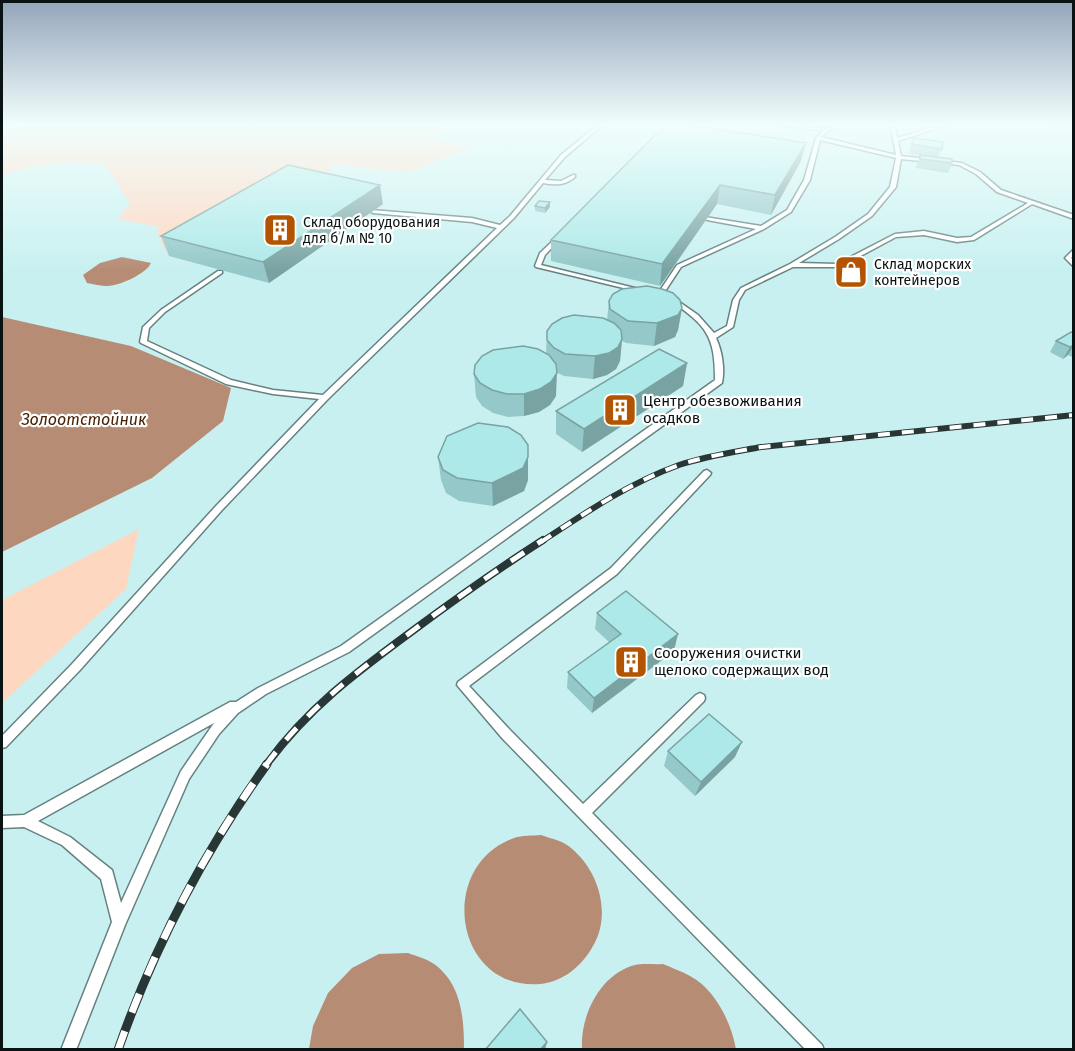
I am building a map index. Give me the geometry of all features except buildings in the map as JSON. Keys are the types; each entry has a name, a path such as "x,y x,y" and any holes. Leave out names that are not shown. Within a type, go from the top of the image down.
{"lane":[{"path":"2,743 76,667 219,508 325,397 512,217 549,172"},
{"path":"660,295 680,266 762,228 789,211 809,172"},
{"path":"714,336 729,327 736,300 742,289 792,265 870,215 893,187 896,172"},
{"path":"976,172 999,191 1074,217"},
{"path":"541,181 559,184 573,176"},
{"path":"792,265 838,266 889,239 909,234 924,233 957,240 972,238 1032,203"},
{"path":"773,209 789,211"},
{"path":"373,211 472,220 500,227"},
{"path":"707,218 762,228"},
{"path":"2,822 25,821 262,691 345,649 719,381 719,356 714,336 697,315 660,295 538,266 542,254 566,230"},
{"path":"1074,250 1068,258 1074,265"},
{"path":"220,272 163,311 146,327 143,342 229,382 273,392 325,397"},
{"path":"707,473 614,571 462,685 583,813 817,1050"},
{"path":"68,1050 119,922 185,775 215,730 234,709 262,691"},
{"path":"583,813 700,698"},
{"path":"25,821 66,841 107,874 119,922"}],"shaded area":[{"path":"2,172 1073,172 1073,1049 2,1050"},
{"path":"110,172 328,172 325,177 288,176 165,250 157,232 160,227 118,219 130,203"},
{"path":"139,529 126,589 2,703 2,600"}],"water":[{"path":"122,257 151,263 132,279 118,284 107,286 87,283 83,275 100,263"},
{"name":"Золоотстойник","path":"2,317 131,346 231,388 223,421 152,478 2,552"},
{"path":"541,835 567,845 587,865 599,891 602,919 593,946 571,972 548,983 511,981 489,968 473,948 466,924 465,898 473,874 489,853 514,838"},
{"path":"408,953 434,964 443,972 456,992 462,1014 464,1049 309,1049 313,1026 328,993 352,968 379,954"},
{"path":"663,964 690,976 707,989 726,1017 736,1049 582,1049 582,1036 589,1010 602,987 612,977 635,965"}],"railway":[{"path":"541,542 625,490 661,472 699,459 761,447 1074,415"},
{"path":"266,765 298,726 351,678 460,596 543,540"},
{"path":"118,1050 147,974 182,902 201,866 267,764"}],"place":[{"name":"Склад оборудования для б/м № 10","path":"280,230"},
{"name":"Склад морских контейнеров","path":"851,272"},
{"name":"Центр обезвоживания осадков","path":"620,410"},
{"name":"Сооружения очистки щелоко содержащих вод","path":"631,662"}]}
